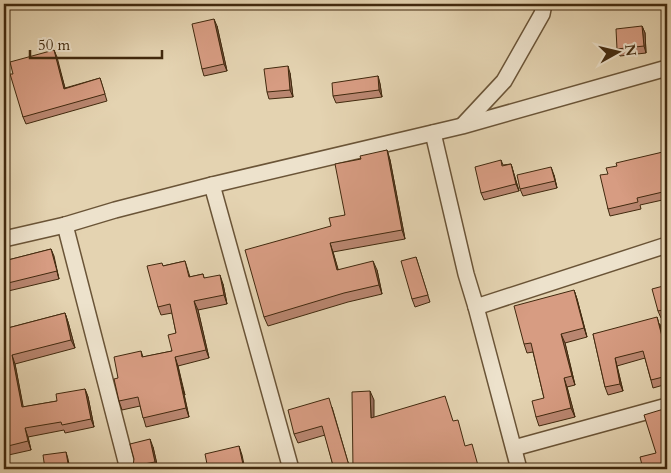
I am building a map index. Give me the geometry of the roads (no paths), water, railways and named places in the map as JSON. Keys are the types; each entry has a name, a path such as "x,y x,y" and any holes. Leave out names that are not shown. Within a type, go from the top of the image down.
{"street":[{"path":"462,126 504,81 542,14 544,4"},
{"path":"4,239 65,225 212,185 462,126 667,68"},
{"path":"433,133 466,274 519,469"},
{"path":"212,185 291,469"},
{"path":"65,225 128,469"},
{"path":"476,307 667,246"},
{"path":"514,448 667,406"}]}
